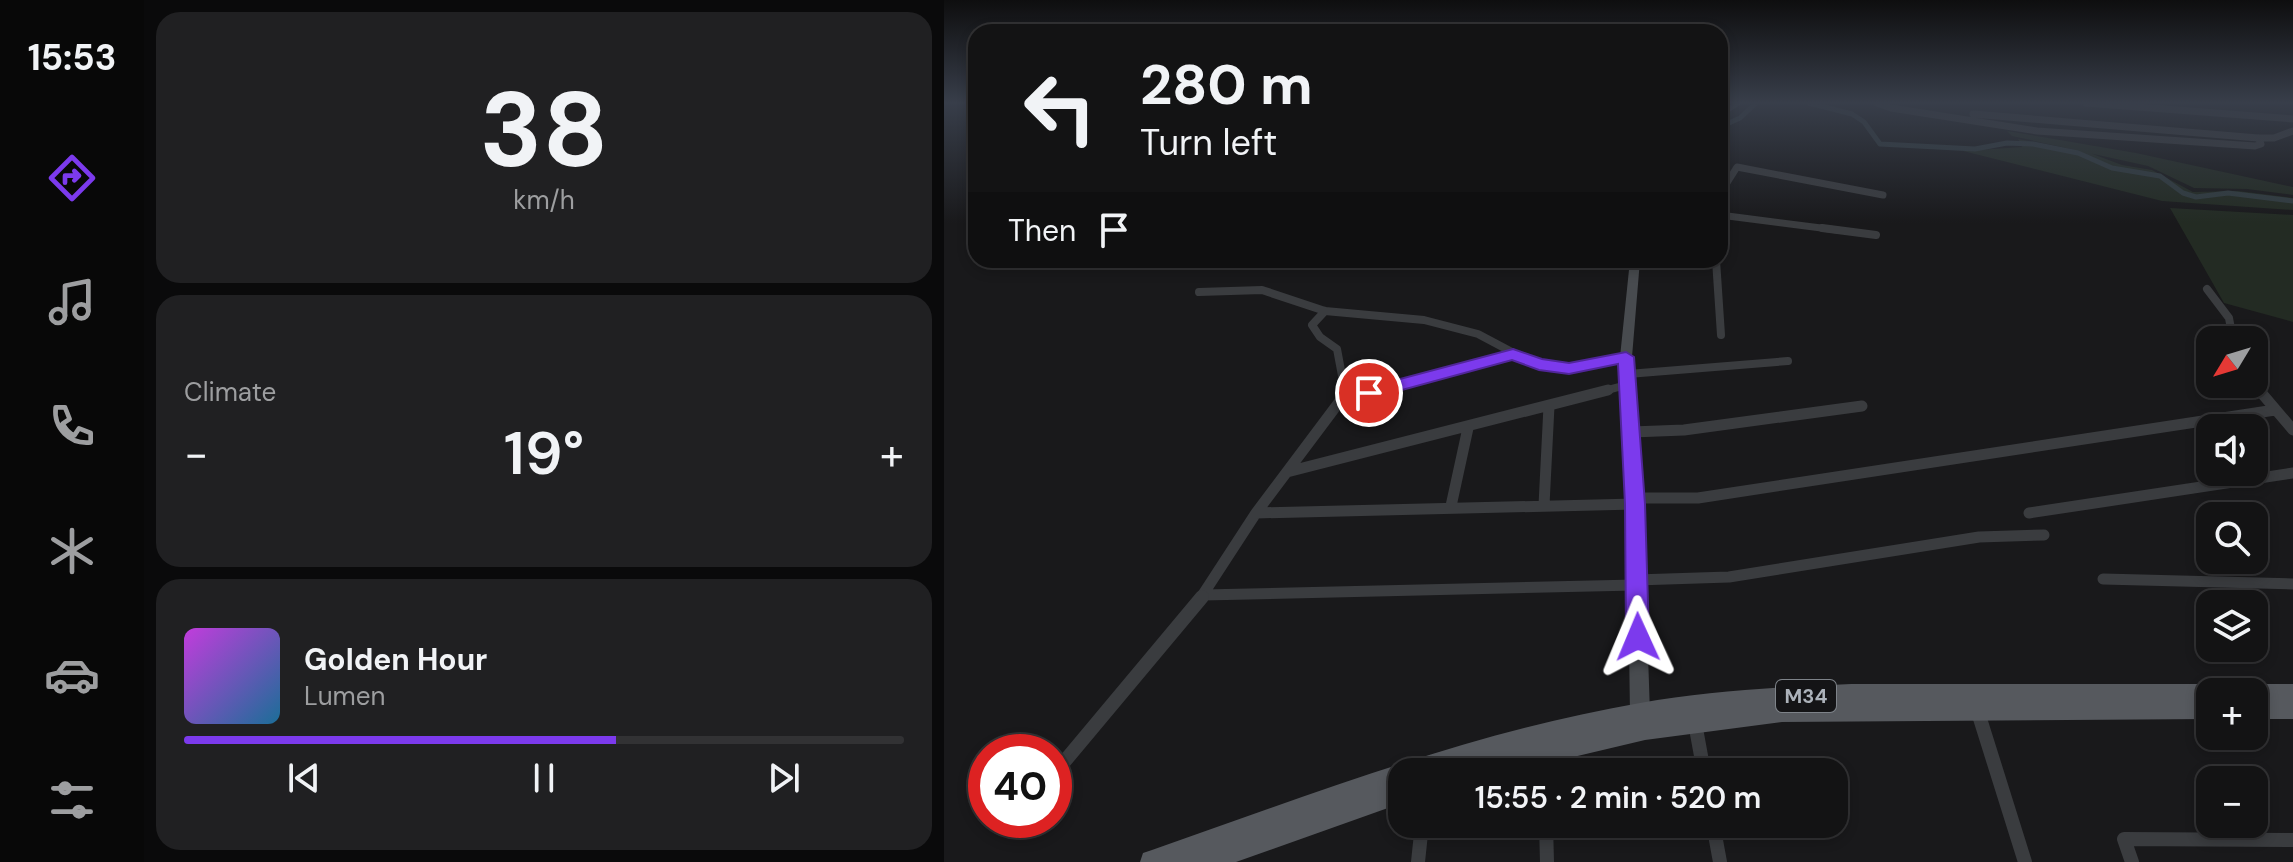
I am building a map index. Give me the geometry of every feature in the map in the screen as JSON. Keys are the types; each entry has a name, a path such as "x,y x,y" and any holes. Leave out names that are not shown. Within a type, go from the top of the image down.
{"main road":[{"name":"M34","path":"1456,758 1640,714 1784,696 2196,694"},
{"path":"2268,694 2293,694"},
{"name":"M34","path":"1556,758 1695,721 1782,711 2196,708"},
{"path":"2268,708 2293,708"},
{"path":"1201,862 1388,781"},
{"path":"1152,862 1310,813 1388,794"}],"street":[{"path":"2215,143 2255,146 2261,143"},
{"path":"1728,181 1737,167 1883,195"},
{"path":"1728,216 1876,235"},
{"path":"1634,268 1626,357 1635,501 1640,714"},
{"path":"1717,268 1721,335"},
{"path":"2207,289 2229,318 2230,326"},
{"path":"1199,292 1262,290 1325,311 1424,320 1486,336 1513,354 1539,364 1569,369 1626,357"},
{"path":"1072,752 1203,595 1256,513 1340,401 1343,381 1337,349 1320,337 1312,325 1325,311"},
{"path":"1340,401 1513,354"},
{"path":"1287,472 1549,406 1629,379 1788,361"},
{"path":"2265,398 2293,430"},
{"path":"1544,505 1549,406"},
{"path":"1632,432 1684,430 1862,406"},
{"path":"1256,513 1698,498 2275,410"},
{"path":"1451,506 1468,428"},
{"path":"2029,513 2293,473"},
{"path":"1203,595 1636,583 1729,577 1979,537 2044,535"},
{"path":"2103,579 2293,584"},
{"path":"1977,709 2025,862"},
{"path":"1695,721 1702,758"},
{"path":"1418,862 1421,838"},
{"path":"1546,838 1547,862"},
{"path":"1716,838 1720,862"},
{"path":"2132,862 2124,839 2293,840"}],"shaded area":[{"path":"2020,143 2040,143 2090,153 2122,165 2152,170 2193,192 2238,191 2293,198 2293,210 2162,201 1963,151 2022,147"},
{"path":"2045,143 2079,143 2136,153 2293,187 2293,195 2247,189 2194,188 2148,166"},
{"path":"2170,208 2293,215 2293,322 2224,303"}],"waterway":[{"path":"1879,143 1975,149 2006,143"},
{"path":"2013,143 2078,153 2112,168 2160,176 2183,193 2196,197 2228,193 2293,201"}],"route":[{"path":"1369,393 1513,354 1539,364 1569,369 1626,357 1630,384 1638,637"}]}
